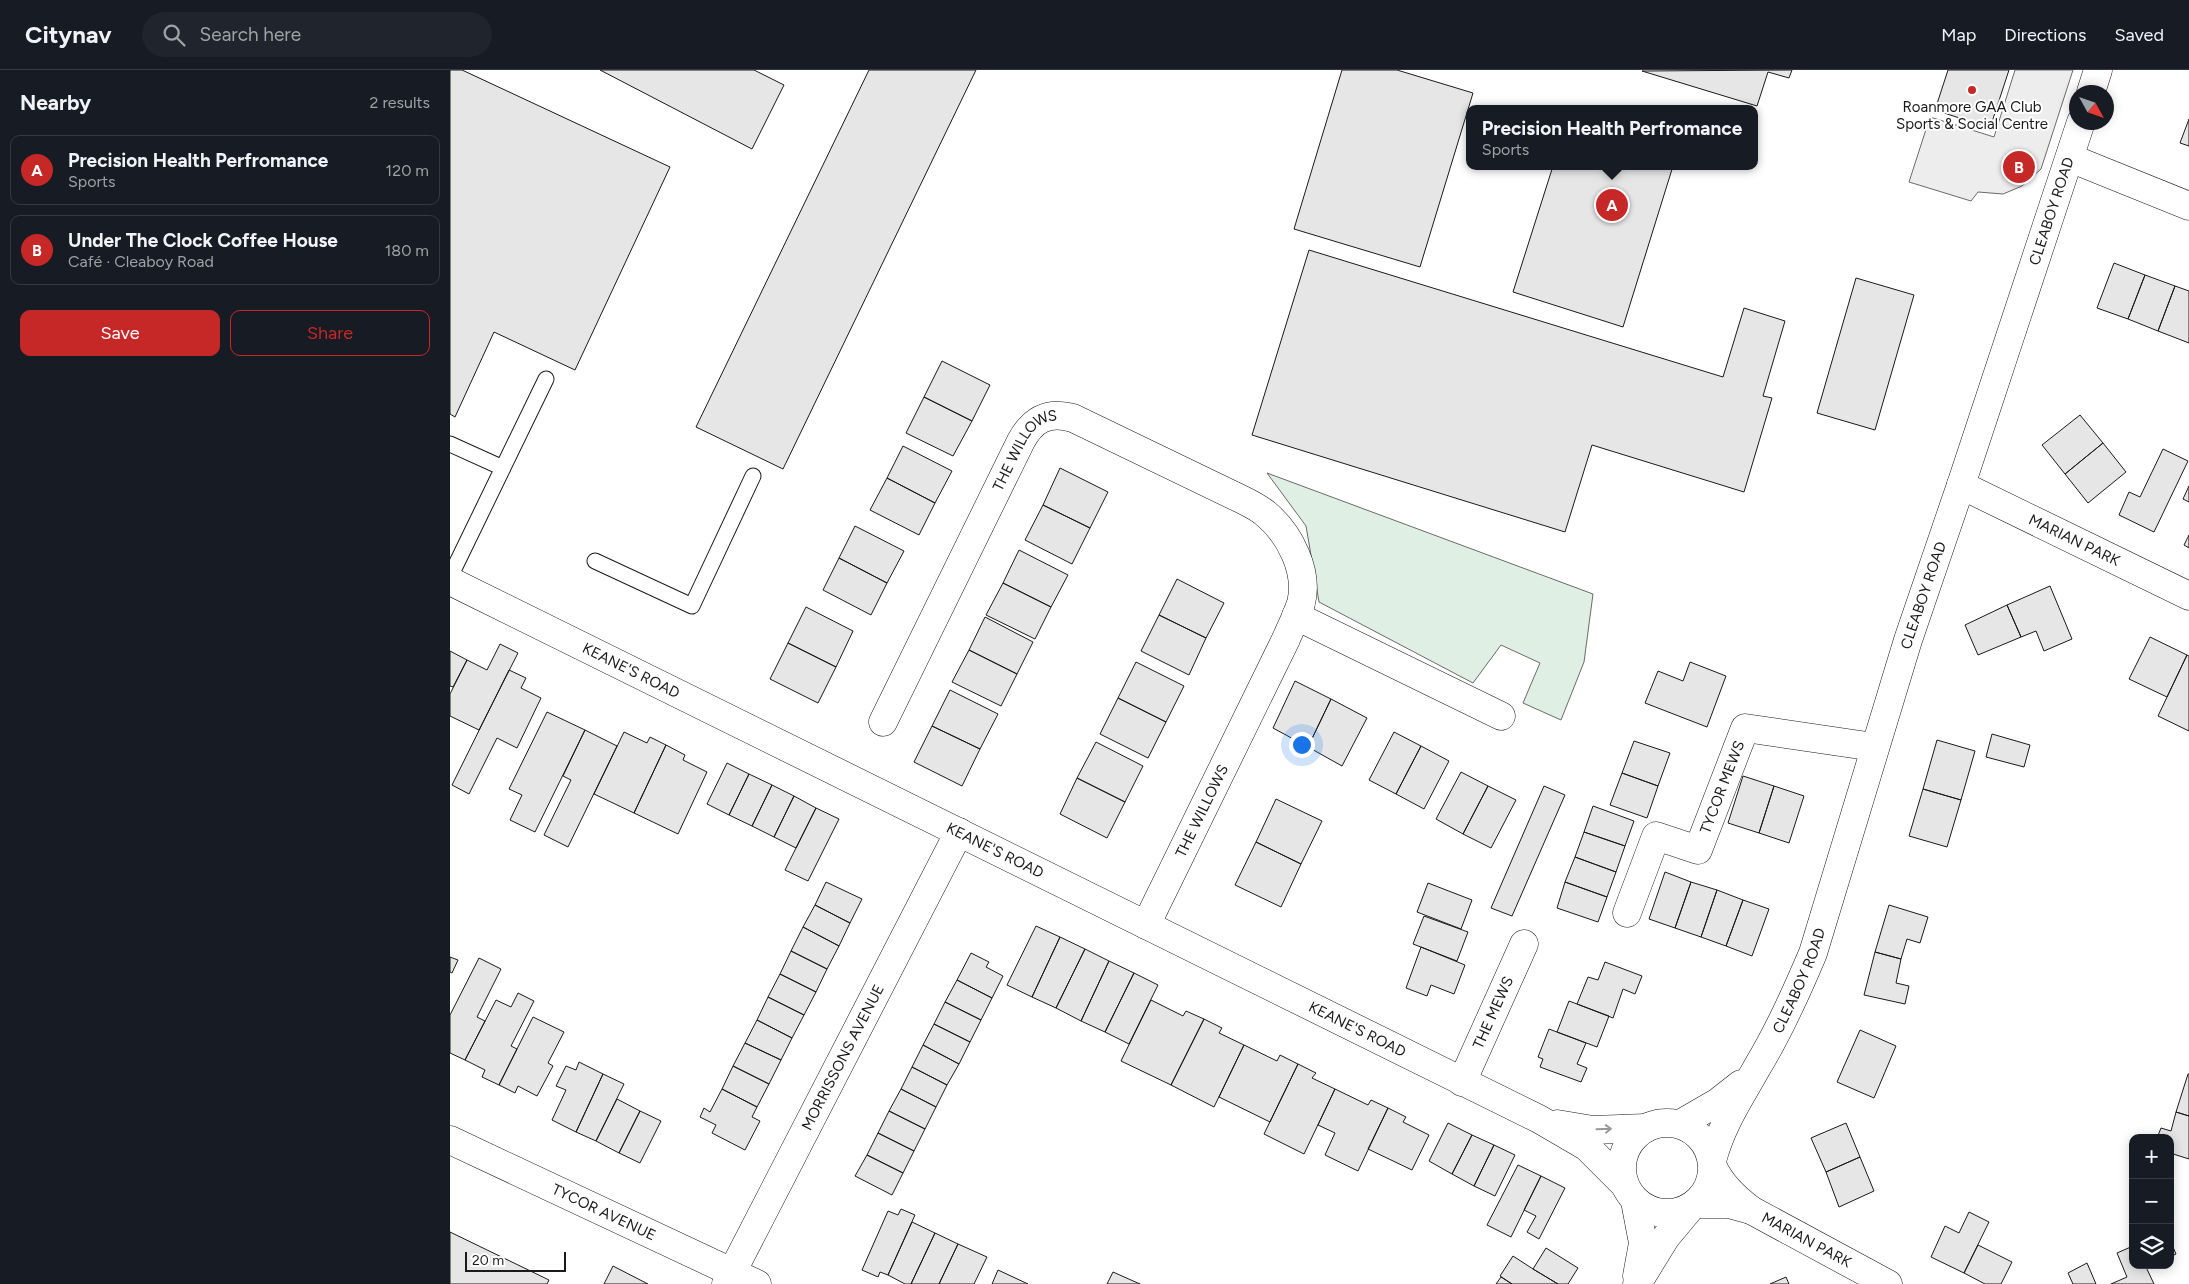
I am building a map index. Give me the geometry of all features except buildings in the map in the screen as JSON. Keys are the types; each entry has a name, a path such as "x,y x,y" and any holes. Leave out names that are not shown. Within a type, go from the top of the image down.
{"street":[{"path":"2093,85 2098,70"},
{"name":"CLEABOY ROAD","path":"1712,1164 1725,1123 1760,1064 1795,997 1813,953 1908,640 2079,130"},
{"path":"2070,158 2189,206"},
{"name":"THE WILLOWS","path":"883,722 1021,441 1034,422 1047,415 1063,415 1083,422 1243,500 1265,513 1284,532 1297,560 1303,588 1296,616 1146,925"},
{"name":"MARIAN PARK","path":"1961,485 2189,596"},
{"name":"KEANE'S ROAD","path":"450,580 1539,1119 1587,1147 1630,1193"},
{"path":"1296,616 1502,716"},
{"name":"TYCOR MEWS","path":"1627,913 1656,836 1698,850 1745,728 1874,747"},
{"name":"MORRISSONS AVENUE","path":"729,1278 960,832"},
{"name":"THE MEWS","path":"1462,1082 1524,944"},
{"name":"CLEABOY ROAD","path":"1680,1124 1731,1092 1760,1064"},
{"name":"KEANE'S ROAD","path":"1539,1119 1578,1128 1646,1128"},
{"path":"1668,1122 1680,1124 1692,1130 1701,1138 1708,1149 1712,1164 1706,1191 1666,1237 1635,1284 1643,1243 1622,1168 1625,1152 1637,1134 1646,1128 1668,1122"},
{"name":"TYCOR AVENUE","path":"450,1140 729,1278 757,1284"},
{"name":"MARIAN PARK","path":"1712,1164 1718,1178 1731,1194 1751,1210 1888,1284"},
{"path":"1630,1193 1645,1208 1668,1214 1680,1212 1693,1205"},
{"name":"MARIAN PARK","path":"1693,1205 1729,1204 1751,1210"}],"lane":[{"path":"450,576 546,379"},
{"path":"450,444 503,468"},
{"path":"595,561 692,606 753,476"}],"green space":[{"path":"1267,473 1593,594 1584,662 1561,720 1523,703 1540,663 1501,645 1473,683 1319,602 1306,526"}],"shaded area":[{"path":"2015,70 2073,70 2041,169 2022,186 2003,194 1978,192 1971,201 1909,182 1930,117 1994,137"}],"place":[{"name":"Roanmore GAA Club Sports & Social Centre","path":"1972,90"},
{"name":"Under The Clock Coffee House","path":"2019,167"},
{"name":"Precision Health Perfromance","path":"1612,205"}]}
